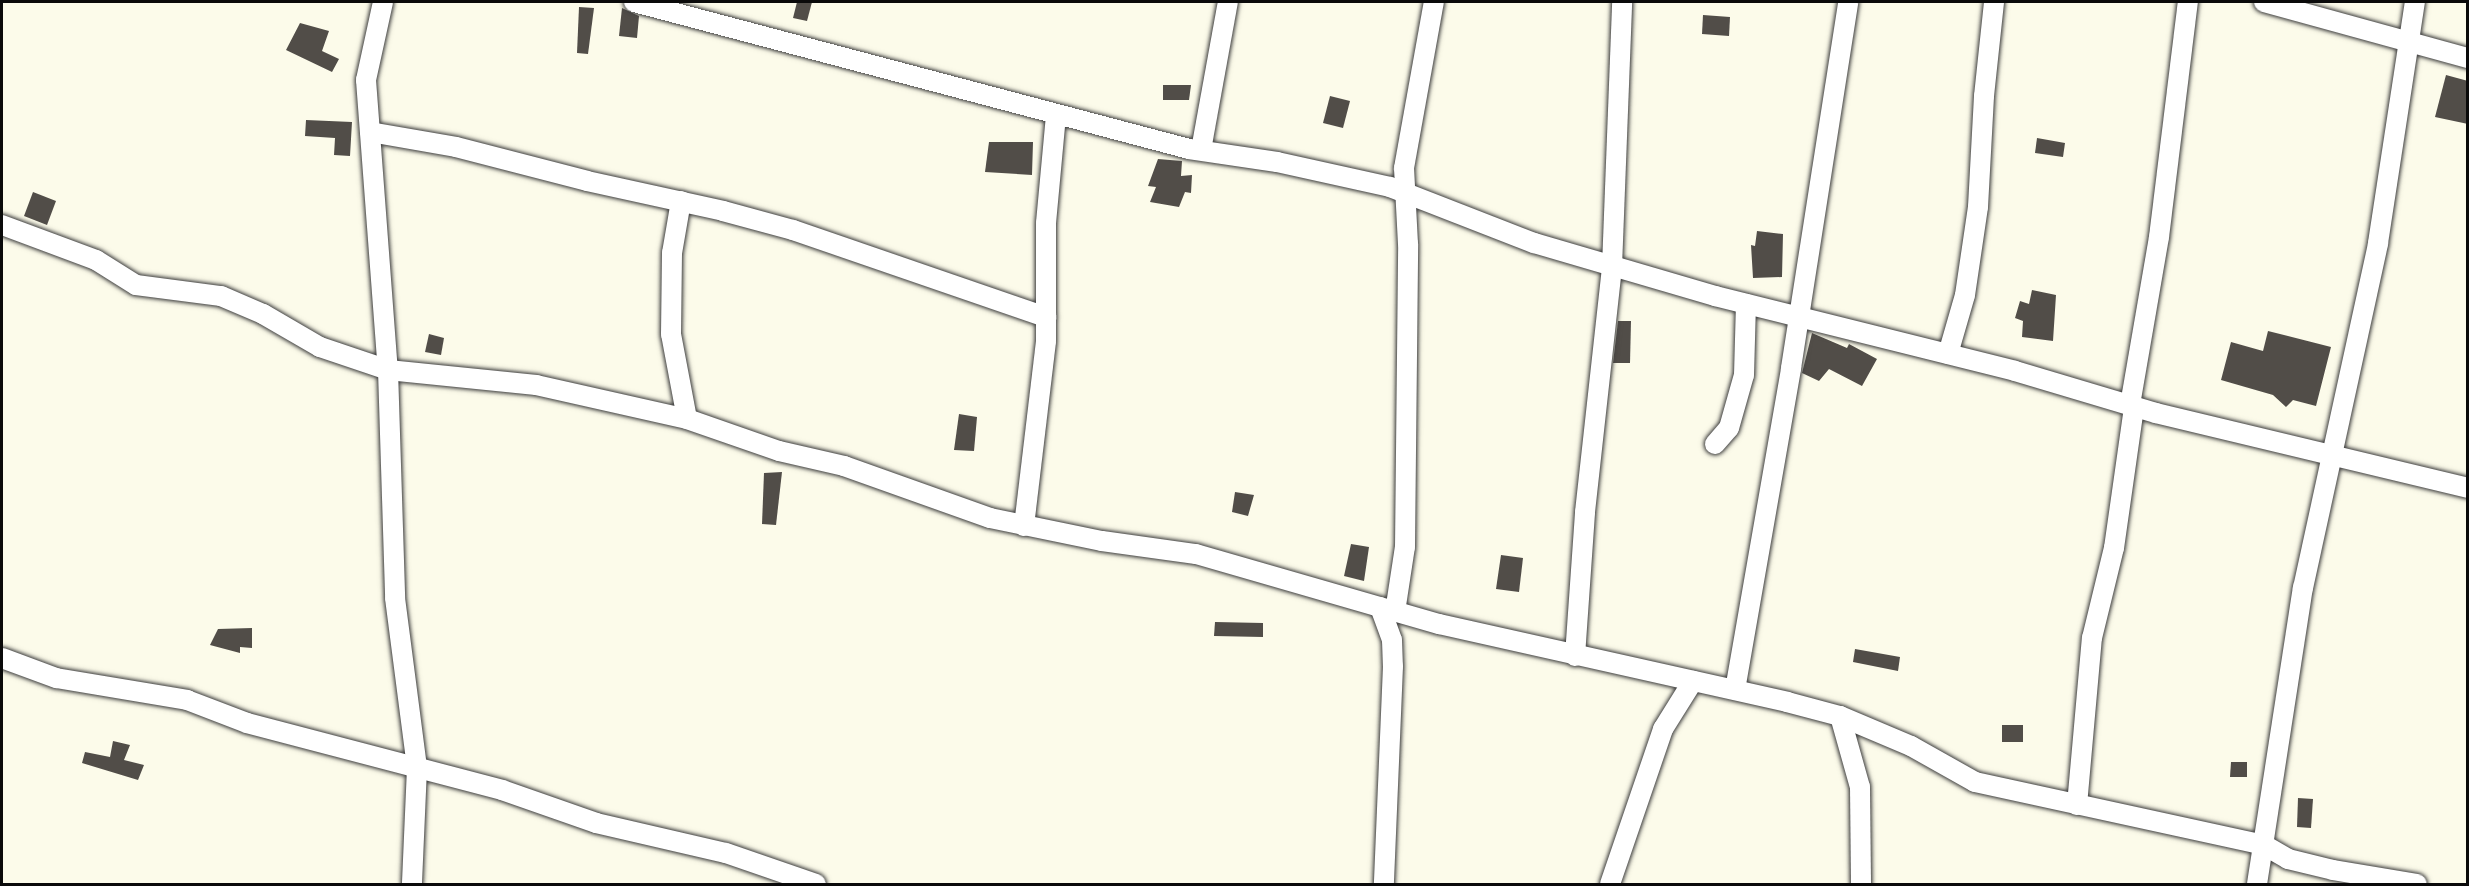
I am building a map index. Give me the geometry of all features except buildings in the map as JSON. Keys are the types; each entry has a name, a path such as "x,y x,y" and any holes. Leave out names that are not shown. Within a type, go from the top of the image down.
{"street":[{"path":"383,2 366,80 388,370 395,598 417,768 412,885"},
{"path":"634,2 1056,115 1201,150 1317,170 1405,192 1514,236 1612,267 1876,339 1948,354 2132,406 2468,488"},
{"path":"1201,150 1228,2"},
{"path":"1384,885 1393,657 1388,610 1406,536 1408,244 1405,192 1407,141 1434,2"},
{"path":"1575,656 1585,512 1612,267 1622,2"},
{"path":"1735,690 1848,2"},
{"path":"1948,354 1965,295 1978,207 1994,2"},
{"path":"2077,805 2092,638 2114,548 2132,406 2159,237 2188,2"},
{"path":"2264,2 2406,43 2468,58"},
{"path":"2257,885 2301,598 2378,243 2406,43 2415,2"},
{"path":"1024,526 1046,317 1046,223 1056,115"},
{"path":"370,132 456,147 793,230 1046,317"},
{"path":"681,201 672,253 670,325 687,419"},
{"path":"2,225 96,260 136,285 221,296 263,314 320,347 388,370 536,385 687,419 779,451 844,466 948,505 1024,526 1196,554 1424,620 1575,656 1735,690 1839,717 1911,746 1975,782 2264,845 2295,861 2417,885"},
{"path":"1716,444 1729,428 1744,375 1746,304"},
{"path":"1393,657 1405,634 1424,620"},
{"path":"2,658 56,678 186,700 220,710 247,723 502,790 596,823 726,853 816,885"},
{"path":"1610,885 1663,729 1693,681"},
{"path":"1839,717 1860,788 1860,885"}]}
